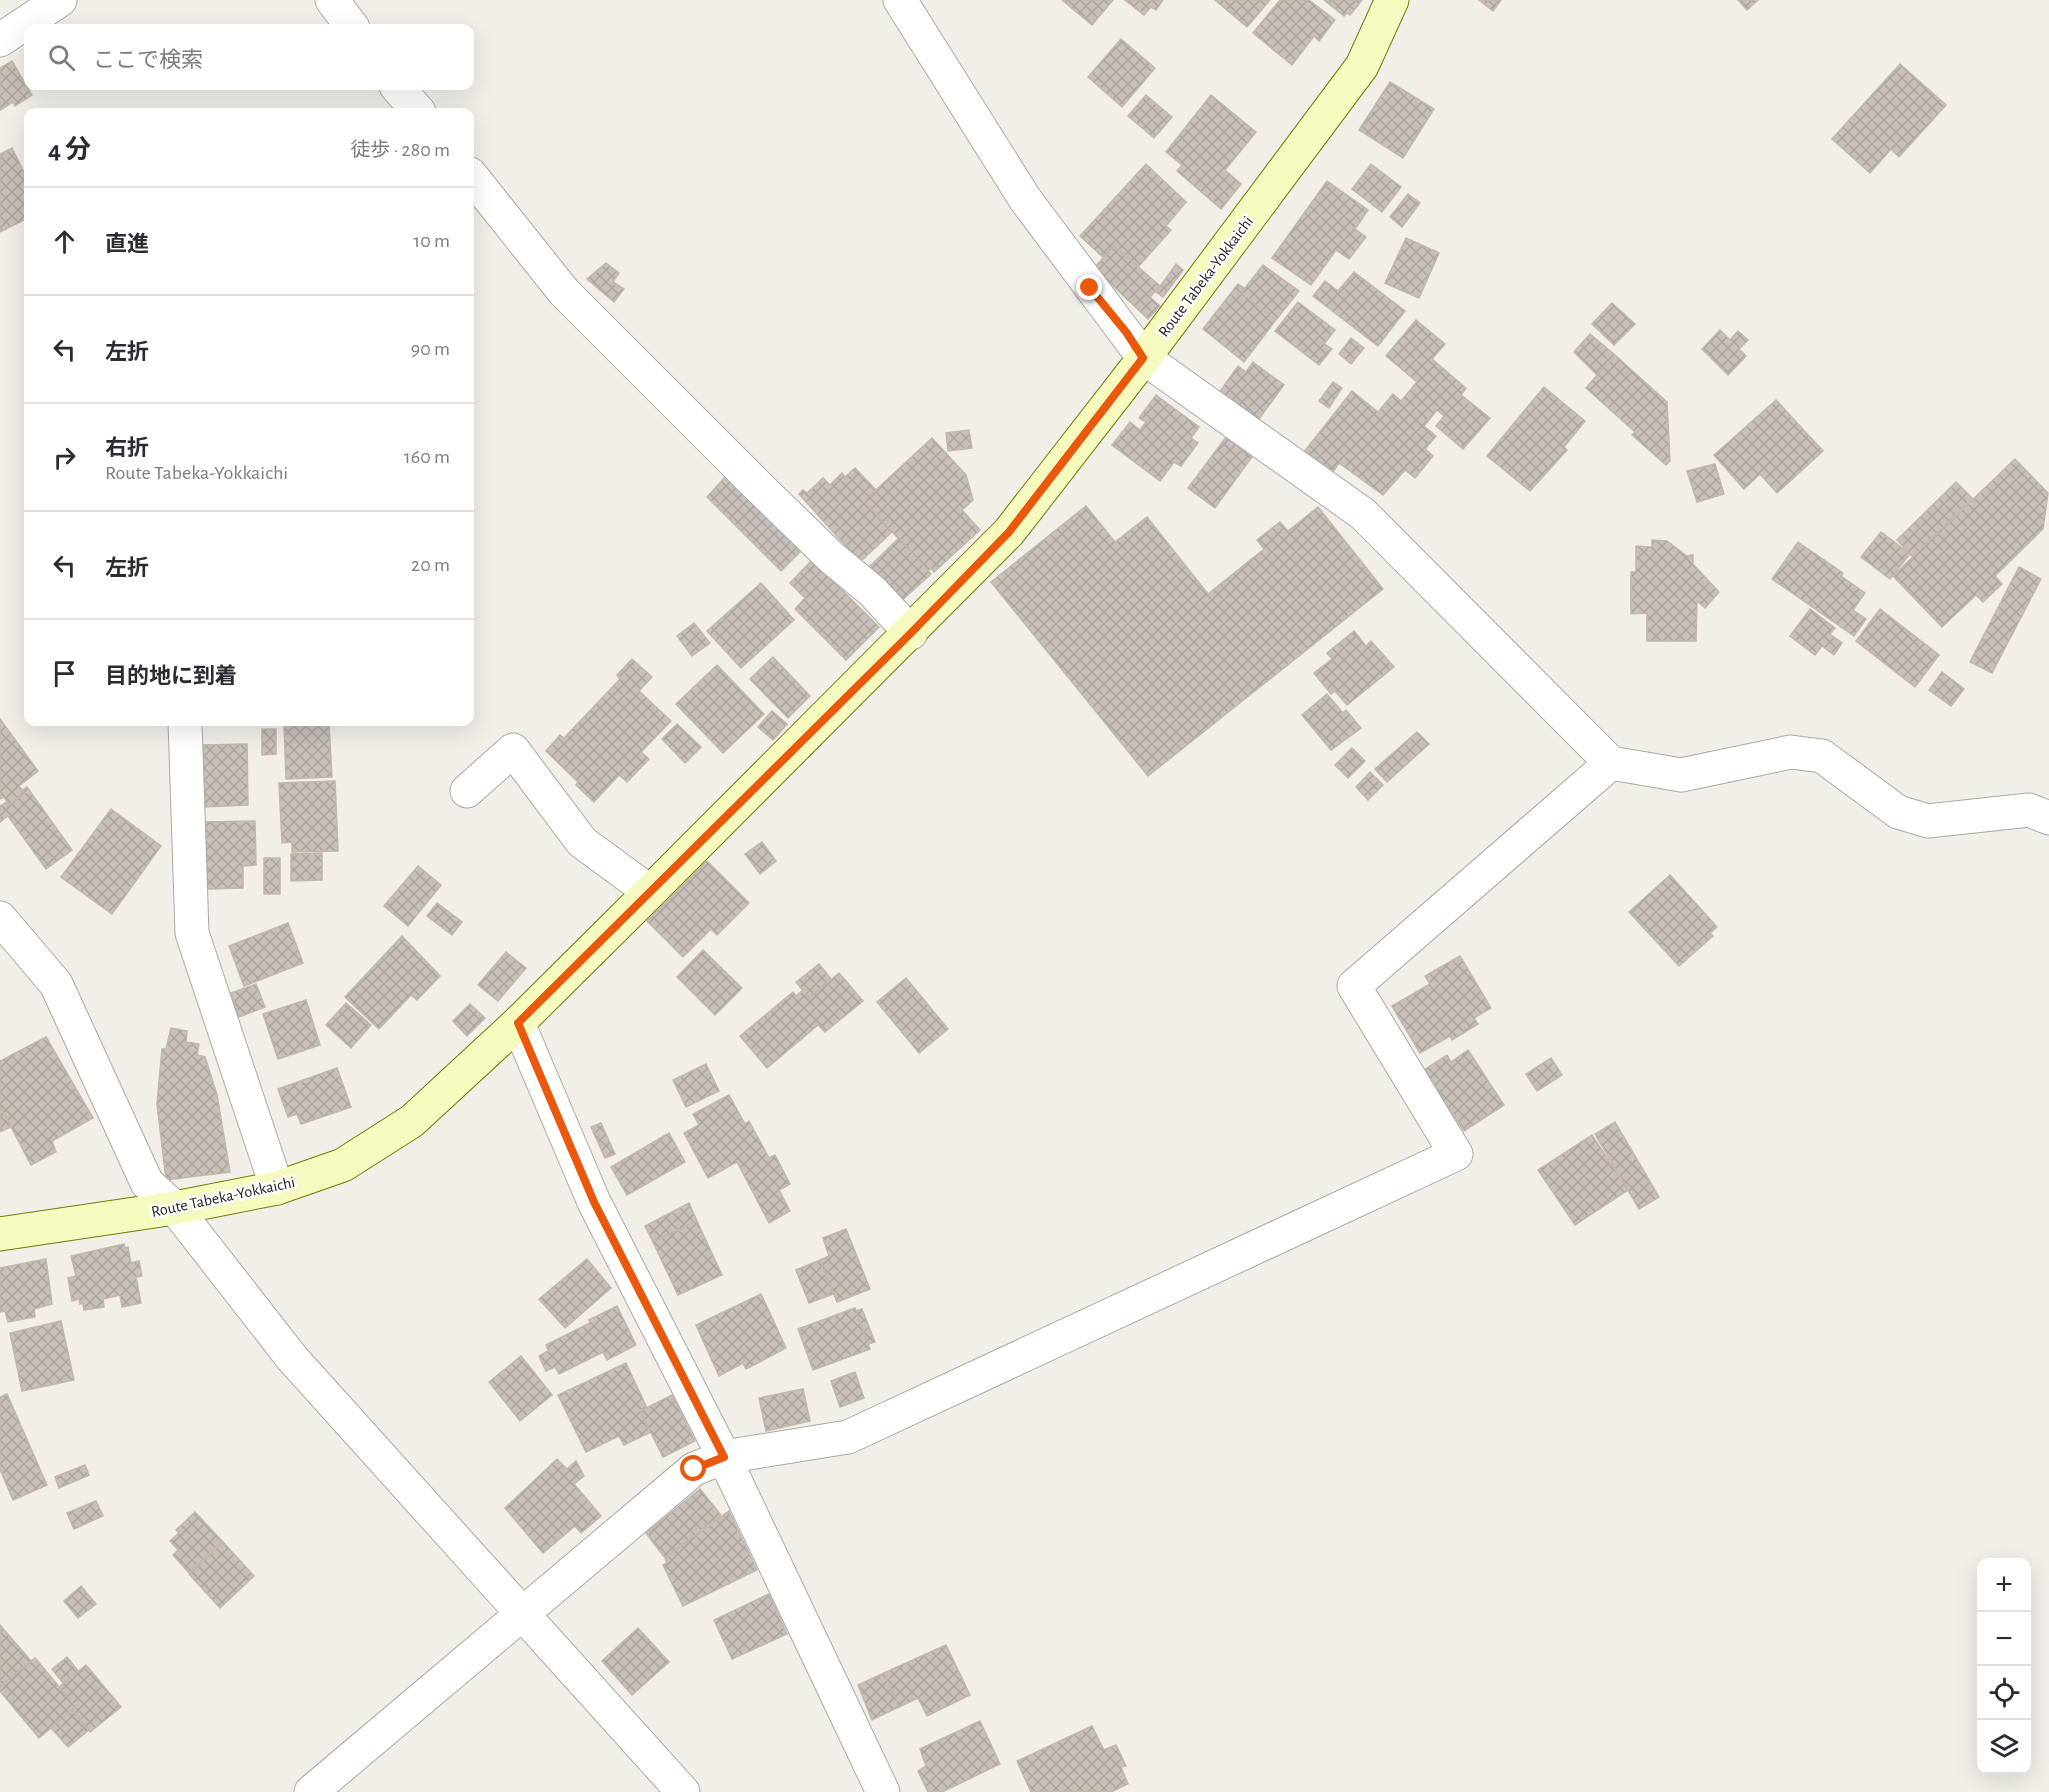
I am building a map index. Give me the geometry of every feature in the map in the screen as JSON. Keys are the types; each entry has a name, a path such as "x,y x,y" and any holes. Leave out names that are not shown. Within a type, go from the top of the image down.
{"main road":[{"name":"Route Tabeka-Yokkaichi","path":"0,1234 175,1208 277,1188 343,1165 412,1121 518,1023 911,633 1009,532 1362,66 1392,0"}],"street":[{"path":"0,40 60,0"},
{"path":"332,0 350,24"},
{"path":"900,0 1025,199 1143,358 1363,514 1611,763 1682,775 1791,752 1812,754 1822,756 1898,812 1928,821 2029,810 2049,818"},
{"path":"400,90 415,108"},
{"path":"474,179 564,292 832,558 872,591 911,633"},
{"path":"185,726 192,933 277,1188"},
{"path":"467,791 513,750 582,842 650,892"},
{"path":"311,1792 694,1469 724,1457 848,1437 1456,1154 1354,986 1611,763"},
{"path":"0,918 56,984 147,1183 175,1208 292,1358 683,1792"},
{"path":"518,1023 594,1202 724,1457 883,1792"}],"building":[{"path":"1062,0 1113,0 1092,25"},
{"path":"1125,0 1163,0 1156,10 1151,7 1144,15"},
{"path":"1215,0 1270,0 1247,27"},
{"path":"1280,0 1309,0 1335,20 1319,41 1314,36 1292,65 1253,33"},
{"path":"1324,0 1362,0 1350,15 1347,13 1344,16"},
{"path":"1479,0 1501,0 1493,11"},
{"path":"1738,0 1758,0 1747,10"},
{"path":"1121,39 1155,68 1122,107 1088,77"},
{"path":"12,61 24,81 24,90 29,90 32,95 15,106 13,102 0,110 0,68"},
{"path":"1900,64 1946,105 1899,157 1891,149 1870,173 1832,139"},
{"path":"1390,82 1434,109 1403,158 1359,130"},
{"path":"1146,95 1172,117 1154,138 1128,116"},
{"path":"1211,95 1256,132 1225,170 1241,184 1221,209 1177,171 1182,165 1166,152"},
{"path":"12,148 24,172 24,220 0,232 0,154"},
{"path":"1146,164 1186,202 1166,226 1171,230 1138,267 1114,246 1104,258 1080,236"},
{"path":"1371,164 1401,187 1382,212 1352,189"},
{"path":"1327,181 1368,210 1355,229 1366,237 1349,259 1336,250 1311,285 1272,258"},
{"path":"1408,194 1420,203 1402,227 1390,217"},
{"path":"1406,238 1439,253 1419,298 1385,283"},
{"path":"1114,246 1160,286 1150,297 1160,306 1148,319 1094,268"},
{"path":"606,263 619,273 613,282 624,289 614,302 587,279"},
{"path":"1176,264 1183,270 1163,297 1156,292"},
{"path":"1263,265 1299,291 1276,320 1241,293"},
{"path":"1354,272 1405,311 1378,346 1313,296 1325,281 1338,291"},
{"path":"1238,284 1244,288 1241,293 1276,320 1244,362 1203,329"},
{"path":"1298,302 1335,330 1324,344 1332,349 1319,365 1275,331"},
{"path":"1612,303 1635,324 1614,345 1592,324"},
{"path":"1416,320 1445,344 1432,359 1466,388 1461,395 1490,418 1463,449 1436,426 1444,416 1437,410 1424,426 1436,436 1425,449 1433,456 1415,478 1405,470 1383,495 1339,463 1331,475 1304,452 1352,391 1378,412 1393,394 1401,401 1417,382 1386,356"},
{"path":"1720,330 1730,340 1738,331 1748,340 1739,349 1746,356 1728,375 1702,349"},
{"path":"1590,334 1615,355 1597,375 1574,352"},
{"path":"1351,338 1364,348 1351,364 1339,354"},
{"path":"1615,355 1667,402 1670,461 1666,465 1632,435 1635,432 1586,388"},
{"path":"1253,362 1284,385 1256,423 1218,394 1238,366 1246,372"},
{"path":"1333,382 1342,388 1329,408 1319,401"},
{"path":"1544,387 1585,421 1564,447 1567,450 1530,491 1487,456"},
{"path":"1156,395 1199,427 1191,438 1198,443 1181,466 1174,462 1160,481 1112,445 1130,422 1140,430 1146,422 1139,418"},
{"path":"1776,400 1823,451 1777,493 1760,474 1744,489 1714,455"},
{"path":"969,430 972,448 948,451 946,433"},
{"path":"1226,437 1252,457 1215,508 1188,488"},
{"path":"932,438 966,475 973,500 962,510 980,530 934,572 931,568 928,571 864,501"},
{"path":"2015,459 2048,493 2043,529 1995,576 2002,584 1983,602 1976,595 1942,627 1893,576"},
{"path":"1715,464 1724,494 1697,502 1687,471"},
{"path":"855,468 876,490 864,501 892,532 860,562 799,494 803,490 807,493 823,478 830,485 842,473 845,477"},
{"path":"726,476 802,550 781,571 707,497"},
{"path":"1956,482 1972,498 1913,557 1897,540"},
{"path":"1086,506 1115,542 1147,517 1208,594 1264,549 1257,540 1280,522 1288,531 1318,507 1383,589 1148,776 991,582"},
{"path":"1881,532 1910,554 1890,579 1861,557"},
{"path":"899,538 931,574 901,601 868,568"},
{"path":"1652,540 1667,541 1687,556 1693,555 1693,564 1719,592 1705,608 1697,601 1696,641 1647,641 1647,613 1631,614 1631,572 1636,572 1636,546 1652,547"},
{"path":"1798,542 1843,573 1841,576 1865,593 1853,610 1866,619 1854,636 1772,579"},
{"path":"812,560 879,627 846,660 795,609 805,598 790,583"},
{"path":"2019,567 2041,579 1992,673 1970,662"},
{"path":"761,583 794,620 741,668 707,631"},
{"path":"1810,609 1835,628 1830,634 1842,643 1834,655 1822,646 1815,655 1790,636"},
{"path":"1880,609 1939,655 1915,687 1856,641"},
{"path":"694,623 710,643 692,656 677,636"},
{"path":"1354,631 1366,646 1371,641 1394,667 1347,705 1335,691 1331,694 1314,673 1332,659 1327,653"},
{"path":"773,657 810,696 788,718 750,679"},
{"path":"632,659 652,677 639,691 671,721 641,752 649,759 627,782 619,775 594,802 576,785 578,782 546,751 560,735 564,738 620,679 617,675"},
{"path":"717,665 764,714 723,753 676,704"},
{"path":"1942,672 1964,689 1951,706 1929,690"},
{"path":"1327,694 1343,713 1346,710 1361,728 1331,750 1302,715"},
{"path":"772,711 787,724 773,740 758,727"},
{"path":"0,719 38,771 19,786 25,793 9,805 4,797 0,799"},
{"path":"677,724 701,747 685,763 662,739"},
{"path":"284,726 329,726 332,777 286,779"},
{"path":"262,729 276,729 276,754 262,755"},
{"path":"1417,732 1429,744 1387,782 1375,769"},
{"path":"247,744 248,805 204,807 203,745"},
{"path":"1352,748 1365,761 1348,778 1335,765"},
{"path":"1370,772 1383,785 1368,800 1356,787"},
{"path":"335,781 338,851 292,852 292,842 282,843 279,783"},
{"path":"27,787 72,850 46,869 8,816 0,822 0,806 7,802 9,805 25,793 22,790"},
{"path":"111,809 161,846 112,914 61,877"},
{"path":"255,821 256,865 243,866 243,888 207,889 204,822"},
{"path":"762,842 776,861 760,874 745,854"},
{"path":"322,853 322,880 291,881 291,854"},
{"path":"264,858 280,858 280,894 264,894"},
{"path":"707,861 749,903 717,935 711,929 683,957 647,921"},
{"path":"418,866 441,885 408,926 384,906"},
{"path":"1670,875 1717,927 1710,933 1713,936 1679,966 1629,912"},
{"path":"437,903 462,922 452,935 427,916"},
{"path":"288,923 303,963 244,986 229,946"},
{"path":"402,936 440,976 417,1000 411,995 379,1029 345,997"},
{"path":"703,950 742,988 715,1015 677,977"},
{"path":"506,952 526,968 498,1001 478,985"},
{"path":"1460,956 1491,1008 1474,1018 1478,1024 1452,1040 1450,1036 1420,1053 1392,1006 1430,984 1425,976"},
{"path":"819,964 831,979 809,998 796,982"},
{"path":"839,973 863,1001 825,1032 818,1025 767,1068 740,1036 793,992 796,996 803,990 809,998"},
{"path":"906,978 948,1029 919,1053 877,1002"},
{"path":"256,984 265,1007 239,1017 231,993"},
{"path":"306,1000 320,1045 278,1059 263,1014"},
{"path":"346,1003 371,1025 351,1048 326,1025"},
{"path":"470,1004 485,1018 467,1036 453,1021"},
{"path":"171,1028 187,1031 186,1042 199,1044 197,1055 205,1057 217,1095 230,1172 166,1180 157,1104 162,1049 166,1049"},
{"path":"46,1037 93,1118 52,1141 56,1152 31,1165 0,1106 0,1061"},
{"path":"1468,1050 1504,1105 1464,1131 1424,1070 1447,1055 1451,1062"},
{"path":"1551,1058 1562,1075 1537,1091 1526,1074"},
{"path":"706,1064 719,1091 686,1107 673,1080"},
{"path":"337,1068 351,1107 301,1124 297,1114 288,1117 278,1089"},
{"path":"729,1095 745,1124 749,1121 769,1158 775,1155 790,1184 779,1190 790,1211 769,1223 737,1162 708,1178 684,1133 699,1125 693,1114"},
{"path":"0,1106 11,1127 0,1132"},
{"path":"1615,1122 1659,1197 1639,1209 1595,1134"},
{"path":"601,1123 615,1154 605,1158 591,1127"},
{"path":"669,1133 685,1162 627,1195 611,1167"},
{"path":"1592,1135 1628,1190 1575,1225 1538,1170"},
{"path":"689,1203 697,1221 653,1242 645,1226"},
{"path":"697,1221 722,1275 678,1295 653,1242"},
{"path":"846,1229 870,1289 837,1302 820,1260 829,1256 823,1238"},
{"path":"124,1244 125,1248 128,1247 131,1263 139,1261 142,1276 136,1277 141,1303 122,1307 120,1295 103,1299 104,1307 84,1310 83,1303 80,1304 79,1299 72,1301 68,1278 76,1276 71,1256"},
{"path":"46,1259 52,1304 34,1309 35,1317 8,1322 5,1311 0,1312 0,1268"},
{"path":"587,1259 611,1288 565,1328 539,1299"},
{"path":"820,1260 833,1294 809,1303 796,1270"},
{"path":"761,1294 786,1348 746,1369 743,1363 719,1376 696,1325"},
{"path":"617,1306 636,1345 607,1360 603,1352 559,1374 555,1367 546,1371 539,1356 548,1351 546,1345 590,1323 589,1320"},
{"path":"855,1308 870,1349 813,1370 798,1329"},
{"path":"862,1309 875,1342 868,1344 856,1311"},
{"path":"61,1321 74,1380 22,1391 10,1333"},
{"path":"521,1356 552,1395 520,1421 489,1382"},
{"path":"626,1363 647,1408 640,1411 651,1432 624,1445 619,1436 586,1452 558,1395"},
{"path":"855,1372 864,1398 840,1407 831,1381"},
{"path":"803,1389 810,1421 766,1431 759,1398"},
{"path":"7,1394 47,1485 13,1500 0,1469 0,1397"},
{"path":"672,1395 695,1441 663,1457 640,1411"},
{"path":"557,1459 567,1469 576,1461 584,1476 574,1484 601,1516 581,1533 575,1526 543,1553 505,1508"},
{"path":"85,1465 89,1475 59,1488 55,1477"},
{"path":"700,1489 721,1515 665,1558 646,1533"},
{"path":"96,1501 103,1516 74,1529 67,1513"},
{"path":"729,1511 757,1570 683,1606 663,1565 667,1563 665,1558"},
{"path":"195,1512 222,1541 189,1573 173,1555 178,1550 170,1541 179,1533 176,1530"},
{"path":"223,1542 254,1576 220,1608 189,1574"},
{"path":"81,1586 96,1604 78,1618 64,1601"},
{"path":"769,1594 787,1634 732,1659 714,1620"},
{"path":"0,1625 31,1661 0,1687"},
{"path":"638,1628 669,1662 632,1695 602,1661"},
{"path":"946,1645 970,1695 927,1716 918,1698 899,1707 884,1673"},
{"path":"67,1657 78,1671 63,1683 52,1669"},
{"path":"35,1658 76,1707 39,1738 0,1691 0,1687"},
{"path":"86,1665 121,1707 90,1732 72,1710 76,1707 59,1687"},
{"path":"884,1673 899,1707 872,1720 858,1685"},
{"path":"72,1710 89,1730 68,1747 51,1728"},
{"path":"980,1721 1000,1764 942,1792 928,1792 918,1771 926,1766 920,1749"},
{"path":"1092,1726 1104,1750 1116,1745 1126,1766 1121,1767 1128,1784 1111,1792 1031,1792 1017,1761"}],"route":[{"path":"694,1469 724,1457 594,1202 518,1023 911,633 1009,532 1143,358 1126,332 1090,288"}]}
